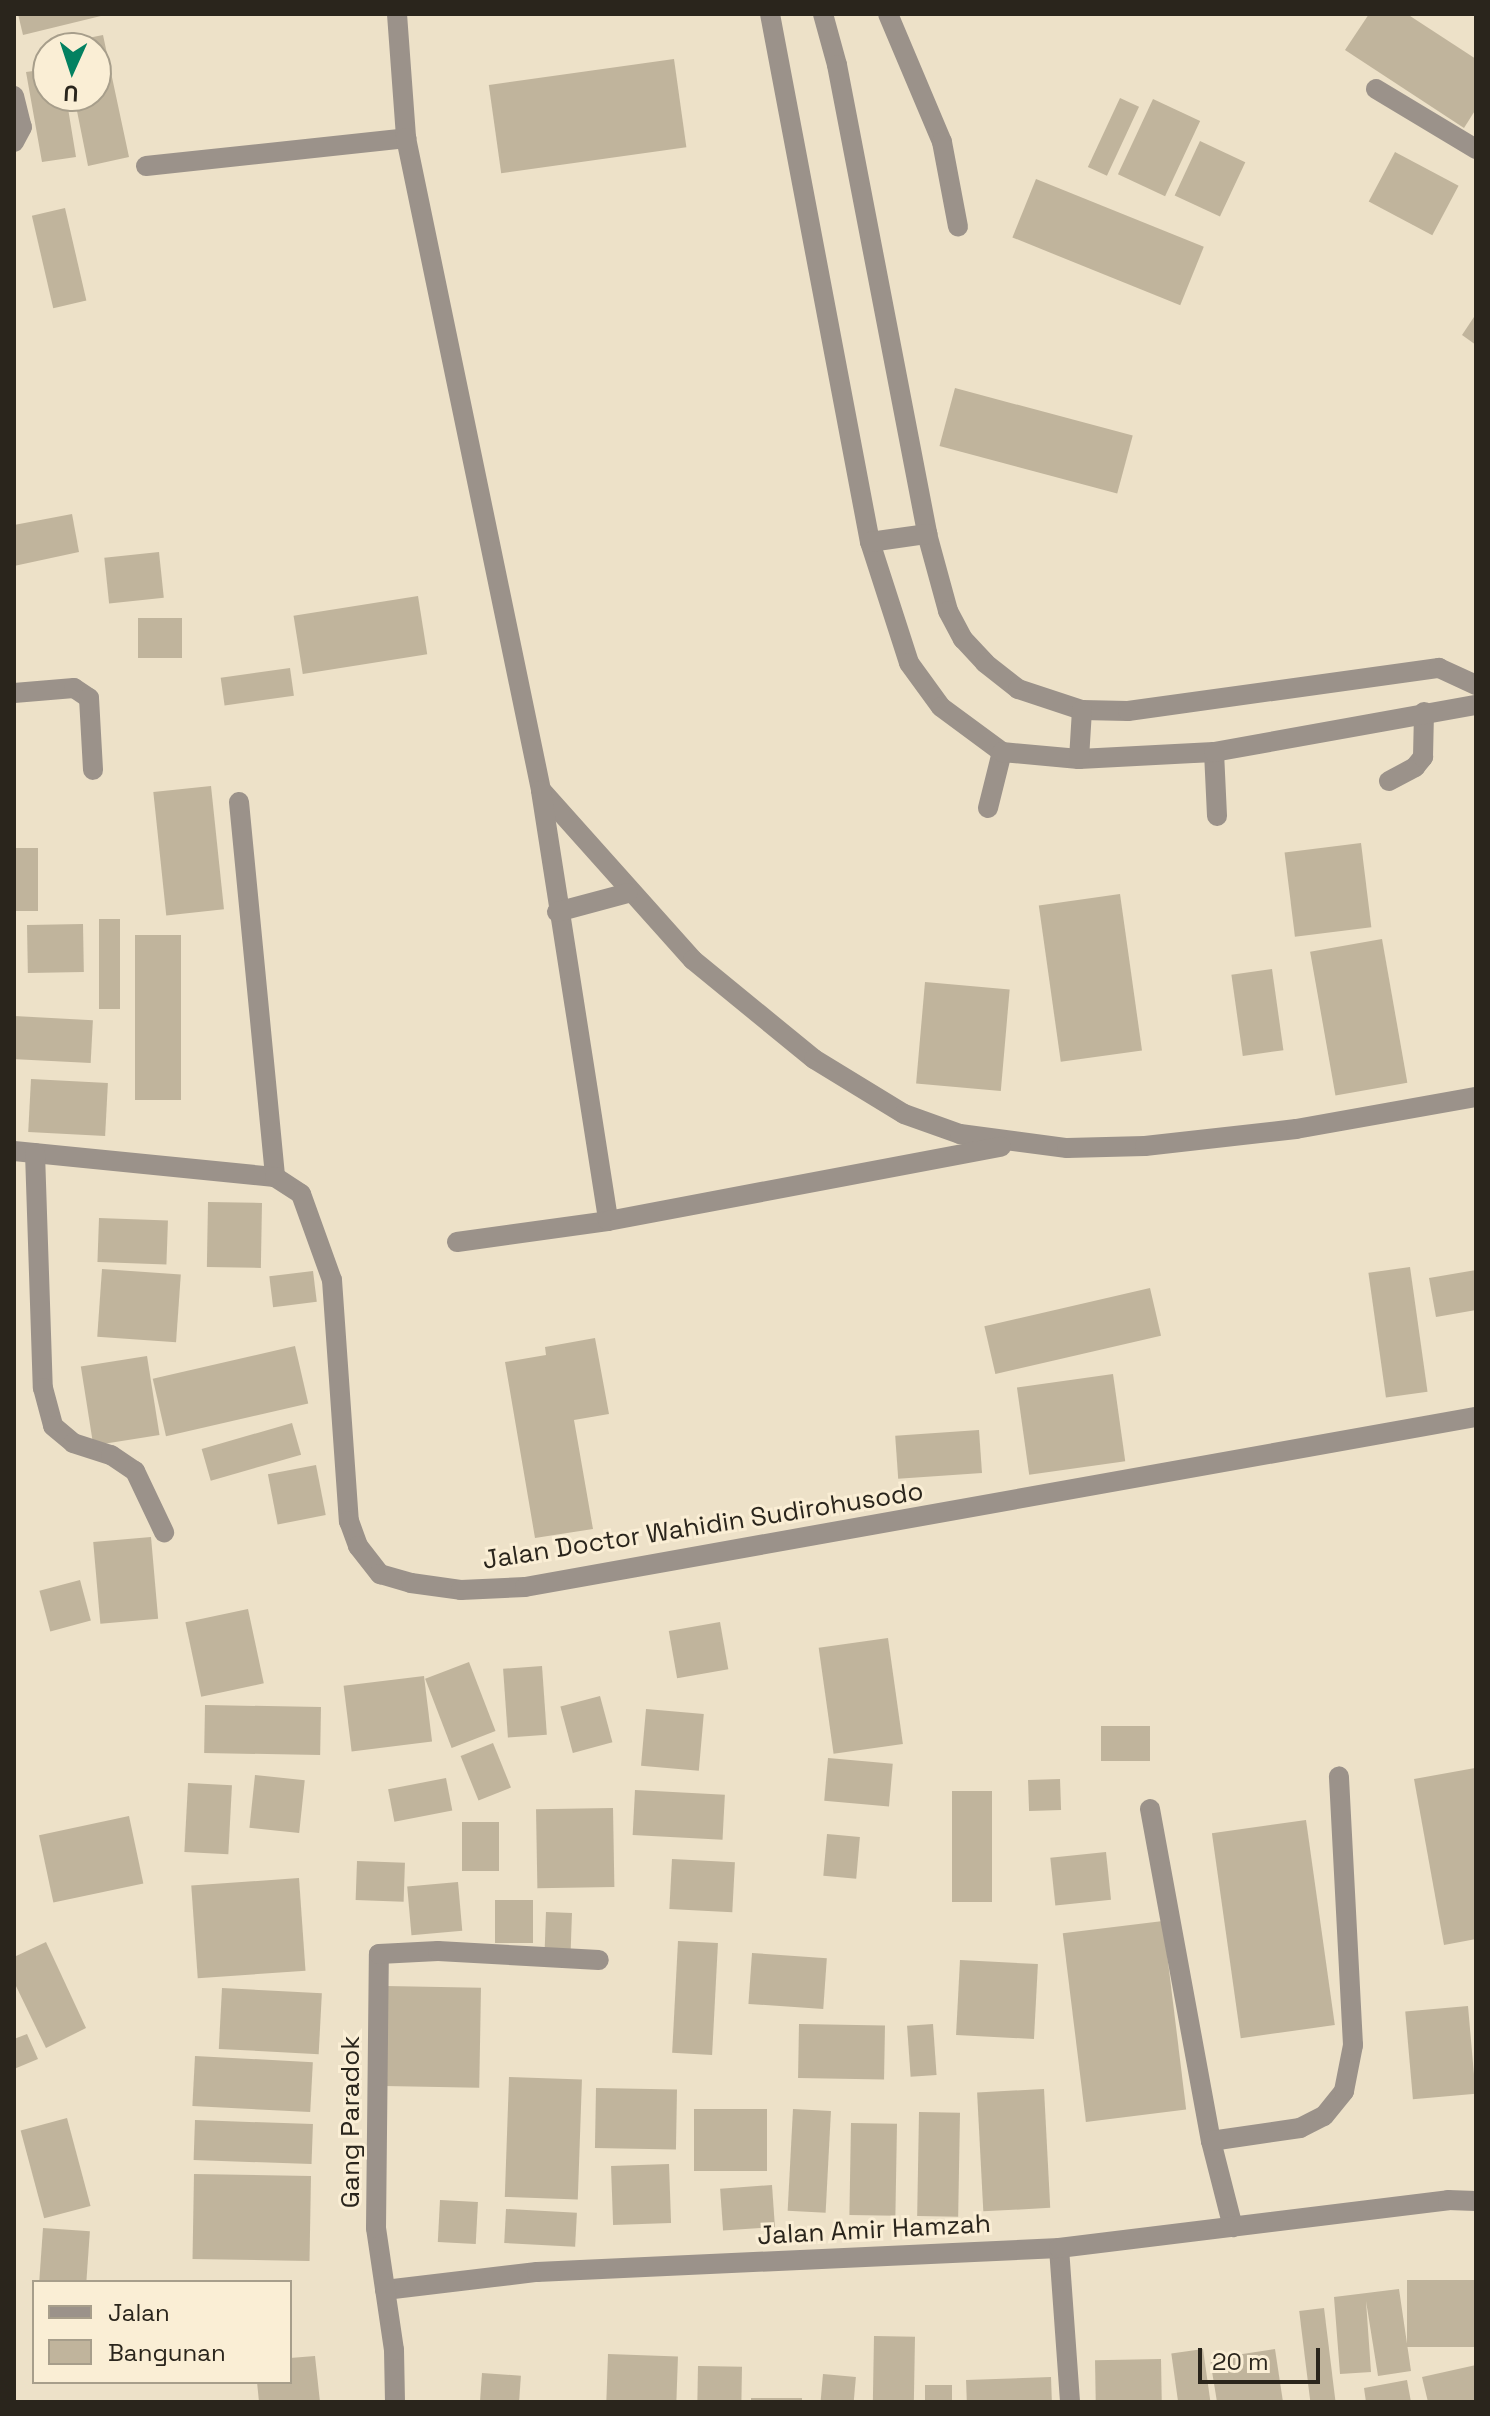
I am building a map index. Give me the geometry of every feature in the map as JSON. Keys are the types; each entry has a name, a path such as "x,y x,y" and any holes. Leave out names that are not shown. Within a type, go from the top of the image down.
{"street":[{"path":"397,14 406,138 541,790 557,912 608,1221"},
{"path":"770,14 870,542 909,663 941,707 1002,752 1079,759 1214,752 1476,705"},
{"path":"823,14 837,65 927,534 948,611 963,639 1018,689 1082,710 1128,711 1439,668 1476,685"},
{"path":"888,14 942,142 958,227"},
{"path":"1376,89 1476,149"},
{"path":"14,96 22,127 14,142"},
{"path":"146,166 406,138"},
{"path":"870,542 927,534"},
{"path":"14,693 74,688 89,698 93,770"},
{"path":"1079,759 1082,710"},
{"path":"1389,781 1423,757 1424,712"},
{"path":"988,808 1002,752"},
{"path":"1214,752 1217,816"},
{"path":"541,790 628,893 693,960 814,1059 904,1114 960,1134 1016,1144 1145,1146 1296,1129 1476,1097"},
{"path":"14,1151 275,1177 239,802"},
{"path":"557,912 628,893"},
{"path":"457,1242 608,1221 1016,1144"},
{"path":"35,1153 43,1388 53,1426 73,1443 111,1455 135,1471 164,1532"},
{"name":"Jalan Doctor Wahidin Sudirohusodo","path":"275,1177 301,1194 332,1280 349,1521 358,1546 380,1574 411,1583 461,1590 525,1587 1476,1417"},
{"path":"1211,2141 1300,2128 1324,2116 1344,2091 1353,2045 1339,1776"},
{"path":"1150,1809 1211,2141 1233,2227"},
{"name":"Gang Paradok","path":"385,2290 376,2228 379,1954 438,1951 599,1960"},
{"name":"Jalan Amir Hamzah","path":"385,2290 537,2272 1059,2248 1448,2200 1476,2201"},
{"path":"1059,2248 1070,2402"},
{"path":"385,2290 394,2350 395,2402"}],"building":[{"path":"18,14 105,14 105,15 23,35"},
{"path":"1369,14 1407,14 1476,59 1476,109 1464,128 1345,50"},
{"path":"674,59 686,147 501,173 489,85"},
{"path":"32,71 32,106 26,72"},
{"path":"112,77 129,157 88,166 77,112 112,112"},
{"path":"1120,98 1139,107 1107,176 1088,167"},
{"path":"1153,99 1200,121 1165,196 1118,174"},
{"path":"33,112 69,112 76,157 42,162"},
{"path":"1200,141 1245,162 1220,217 1175,195"},
{"path":"1395,152 1459,186 1432,235 1369,201"},
{"path":"1036,179 1204,247 1180,305 1012,237"},
{"path":"65,208 86,301 53,308 32,216"},
{"path":"1476,314 1476,345 1462,335"},
{"path":"955,388 1133,436 1117,494 939,446"},
{"path":"72,514 79,552 14,566 14,525"},
{"path":"159,552 164,598 109,603 104,558"},
{"path":"418,596 427,654 303,674 294,616"},
{"path":"138,618 182,618 182,658 138,658"},
{"path":"290,668 294,696 225,705 221,678"},
{"path":"211,786 224,909 166,915 153,792"},
{"path":"1361,843 1371,927 1295,937 1285,852"},
{"path":"14,848 38,848 38,911 14,911"},
{"path":"1120,894 1142,1050 1061,1062 1039,905"},
{"path":"99,919 120,919 120,1009 99,1009"},
{"path":"83,924 84,972 28,973 27,925"},
{"path":"135,935 181,935 181,1100 135,1100"},
{"path":"1382,939 1407,1083 1335,1095 1310,952"},
{"path":"1272,969 1283,1050 1243,1056 1231,975"},
{"path":"925,982 1010,989 1001,1091 916,1084"},
{"path":"14,1016 93,1020 91,1063 14,1059"},
{"path":"31,1079 108,1083 105,1136 28,1132"},
{"path":"208,1202 262,1203 261,1268 207,1267"},
{"path":"99,1218 168,1220 166,1264 97,1262"},
{"path":"1410,1267 1428,1392 1386,1398 1368,1273"},
{"path":"102,1269 181,1275 176,1342 97,1337"},
{"path":"1476,1270 1476,1310 1436,1317 1429,1278"},
{"path":"313,1271 317,1302 273,1307 269,1276"},
{"path":"1150,1288 1161,1336 995,1374 984,1326"},
{"path":"595,1338 609,1414 574,1420 593,1529 535,1538 505,1362 546,1355 545,1347"},
{"path":"295,1346 308,1403 166,1436 153,1379"},
{"path":"147,1356 160,1435 93,1445 81,1366"},
{"path":"1113,1374 1125,1461 1029,1475 1017,1387"},
{"path":"292,1423 301,1455 211,1481 202,1449"},
{"path":"979,1430 982,1473 898,1479 895,1436"},
{"path":"316,1465 326,1515 278,1524 268,1474"},
{"path":"151,1537 158,1619 100,1624 93,1542"},
{"path":"80,1580 91,1621 50,1631 39,1591"},
{"path":"248,1609 264,1683 201,1697 185,1622"},
{"path":"720,1622 728,1669 677,1678 669,1631"},
{"path":"888,1638 903,1744 834,1754 819,1648"},
{"path":"469,1662 496,1731 452,1748 425,1679"},
{"path":"542,1666 547,1735 508,1738 503,1669"},
{"path":"424,1676 432,1742 352,1751 344,1686"},
{"path":"600,1696 612,1742 573,1753 560,1707"},
{"path":"205,1705 321,1707 320,1755 204,1753"},
{"path":"646,1709 704,1714 699,1771 641,1766"},
{"path":"1101,1726 1150,1726 1150,1761 1101,1761"},
{"path":"493,1743 511,1788 479,1801 461,1756"},
{"path":"828,1758 893,1764 889,1807 824,1801"},
{"path":"1475,1768 1476,1939 1444,1945 1414,1779"},
{"path":"255,1775 305,1780 299,1833 249,1828"},
{"path":"446,1778 452,1810 394,1822 388,1789"},
{"path":"1060,1779 1061,1810 1029,1811 1028,1780"},
{"path":"188,1783 232,1785 228,1854 184,1852"},
{"path":"635,1790 725,1795 723,1840 633,1835"},
{"path":"952,1791 992,1791 992,1902 952,1902"},
{"path":"613,1808 614,1887 537,1888 536,1809"},
{"path":"129,1816 143,1883 53,1903 39,1835"},
{"path":"1306,1820 1335,2025 1241,2038 1212,1833"},
{"path":"462,1822 499,1822 499,1871 462,1871"},
{"path":"827,1834 860,1837 856,1879 823,1876"},
{"path":"1106,1852 1111,1900 1055,1906 1050,1858"},
{"path":"672,1859 735,1862 732,1912 669,1909"},
{"path":"357,1861 405,1863 404,1902 356,1900"},
{"path":"299,1878 305,1971 198,1978 191,1886"},
{"path":"458,1882 462,1931 411,1935 407,1886"},
{"path":"495,1900 533,1900 533,1943 495,1943"},
{"path":"546,1912 572,1913 570,1957 544,1956"},
{"path":"1163,1921 1186,2110 1086,2122 1063,1933"},
{"path":"678,1941 718,1943 712,2055 672,2053"},
{"path":"46,1942 86,2028 46,2048 14,1982 14,1957"},
{"path":"752,1953 827,1958 823,2009 748,2004"},
{"path":"960,1960 1038,1964 1034,2039 956,2035"},
{"path":"386,1986 481,1988 479,2088 384,2086"},
{"path":"222,1988 322,1993 319,2054 219,2049"},
{"path":"1468,2006 1476,2094 1413,2099 1405,2011"},
{"path":"799,2024 885,2026 884,2079 798,2078"},
{"path":"933,2024 937,2075 911,2077 907,2026"},
{"path":"27,2034 38,2059 14,2069 14,2039"},
{"path":"195,2056 313,2062 310,2112 192,2106"},
{"path":"509,2077 582,2080 578,2199 505,2197"},
{"path":"596,2088 677,2089 676,2149 595,2148"},
{"path":"1044,2089 1050,2208 983,2211 977,2093"},
{"path":"694,2109 767,2109 767,2171 694,2171"},
{"path":"793,2109 831,2111 826,2213 788,2211"},
{"path":"919,2112 960,2113 958,2217 917,2216"},
{"path":"67,2118 91,2206 44,2218 21,2130"},
{"path":"195,2120 313,2124 312,2164 194,2160"},
{"path":"851,2123 897,2124 895,2216 849,2215"},
{"path":"669,2164 671,2223 613,2225 611,2166"},
{"path":"194,2174 311,2176 309,2261 193,2259"},
{"path":"772,2185 775,2227 723,2231 720,2189"},
{"path":"440,2200 478,2202 476,2244 438,2242"},
{"path":"506,2209 577,2213 575,2247 504,2243"},
{"path":"43,2228 90,2231 86,2280 39,2280"},
{"path":"1407,2280 1476,2280 1476,2347 1407,2347"},
{"path":"1399,2289 1411,2371 1378,2376 1366,2301 1371,2372 1340,2374 1334,2297"},
{"path":"1324,2308 1336,2402 1310,2402 1299,2311"},
{"path":"874,2336 915,2337 914,2402 873,2402"},
{"path":"1203,2349 1210,2401 1178,2402 1171,2353"},
{"path":"1275,2349 1283,2402 1217,2402 1210,2359"},
{"path":"608,2354 678,2356 676,2402 606,2402"},
{"path":"315,2356 320,2402 259,2402 257,2384 292,2384 292,2358"},
{"path":"1161,2359 1162,2402 1096,2402 1095,2360"},
{"path":"1476,2365 1476,2402 1428,2402 1422,2377"},
{"path":"698,2366 742,2367 741,2402 697,2402"},
{"path":"482,2373 521,2376 519,2402 480,2402"},
{"path":"823,2374 856,2377 854,2402 821,2402"},
{"path":"1051,2377 1052,2402 967,2402 966,2380"},
{"path":"1407,2380 1411,2402 1366,2402 1364,2388"},
{"path":"925,2385 952,2385 952,2402 925,2402"},
{"path":"751,2398 802,2398 802,2402 751,2402"}]}
